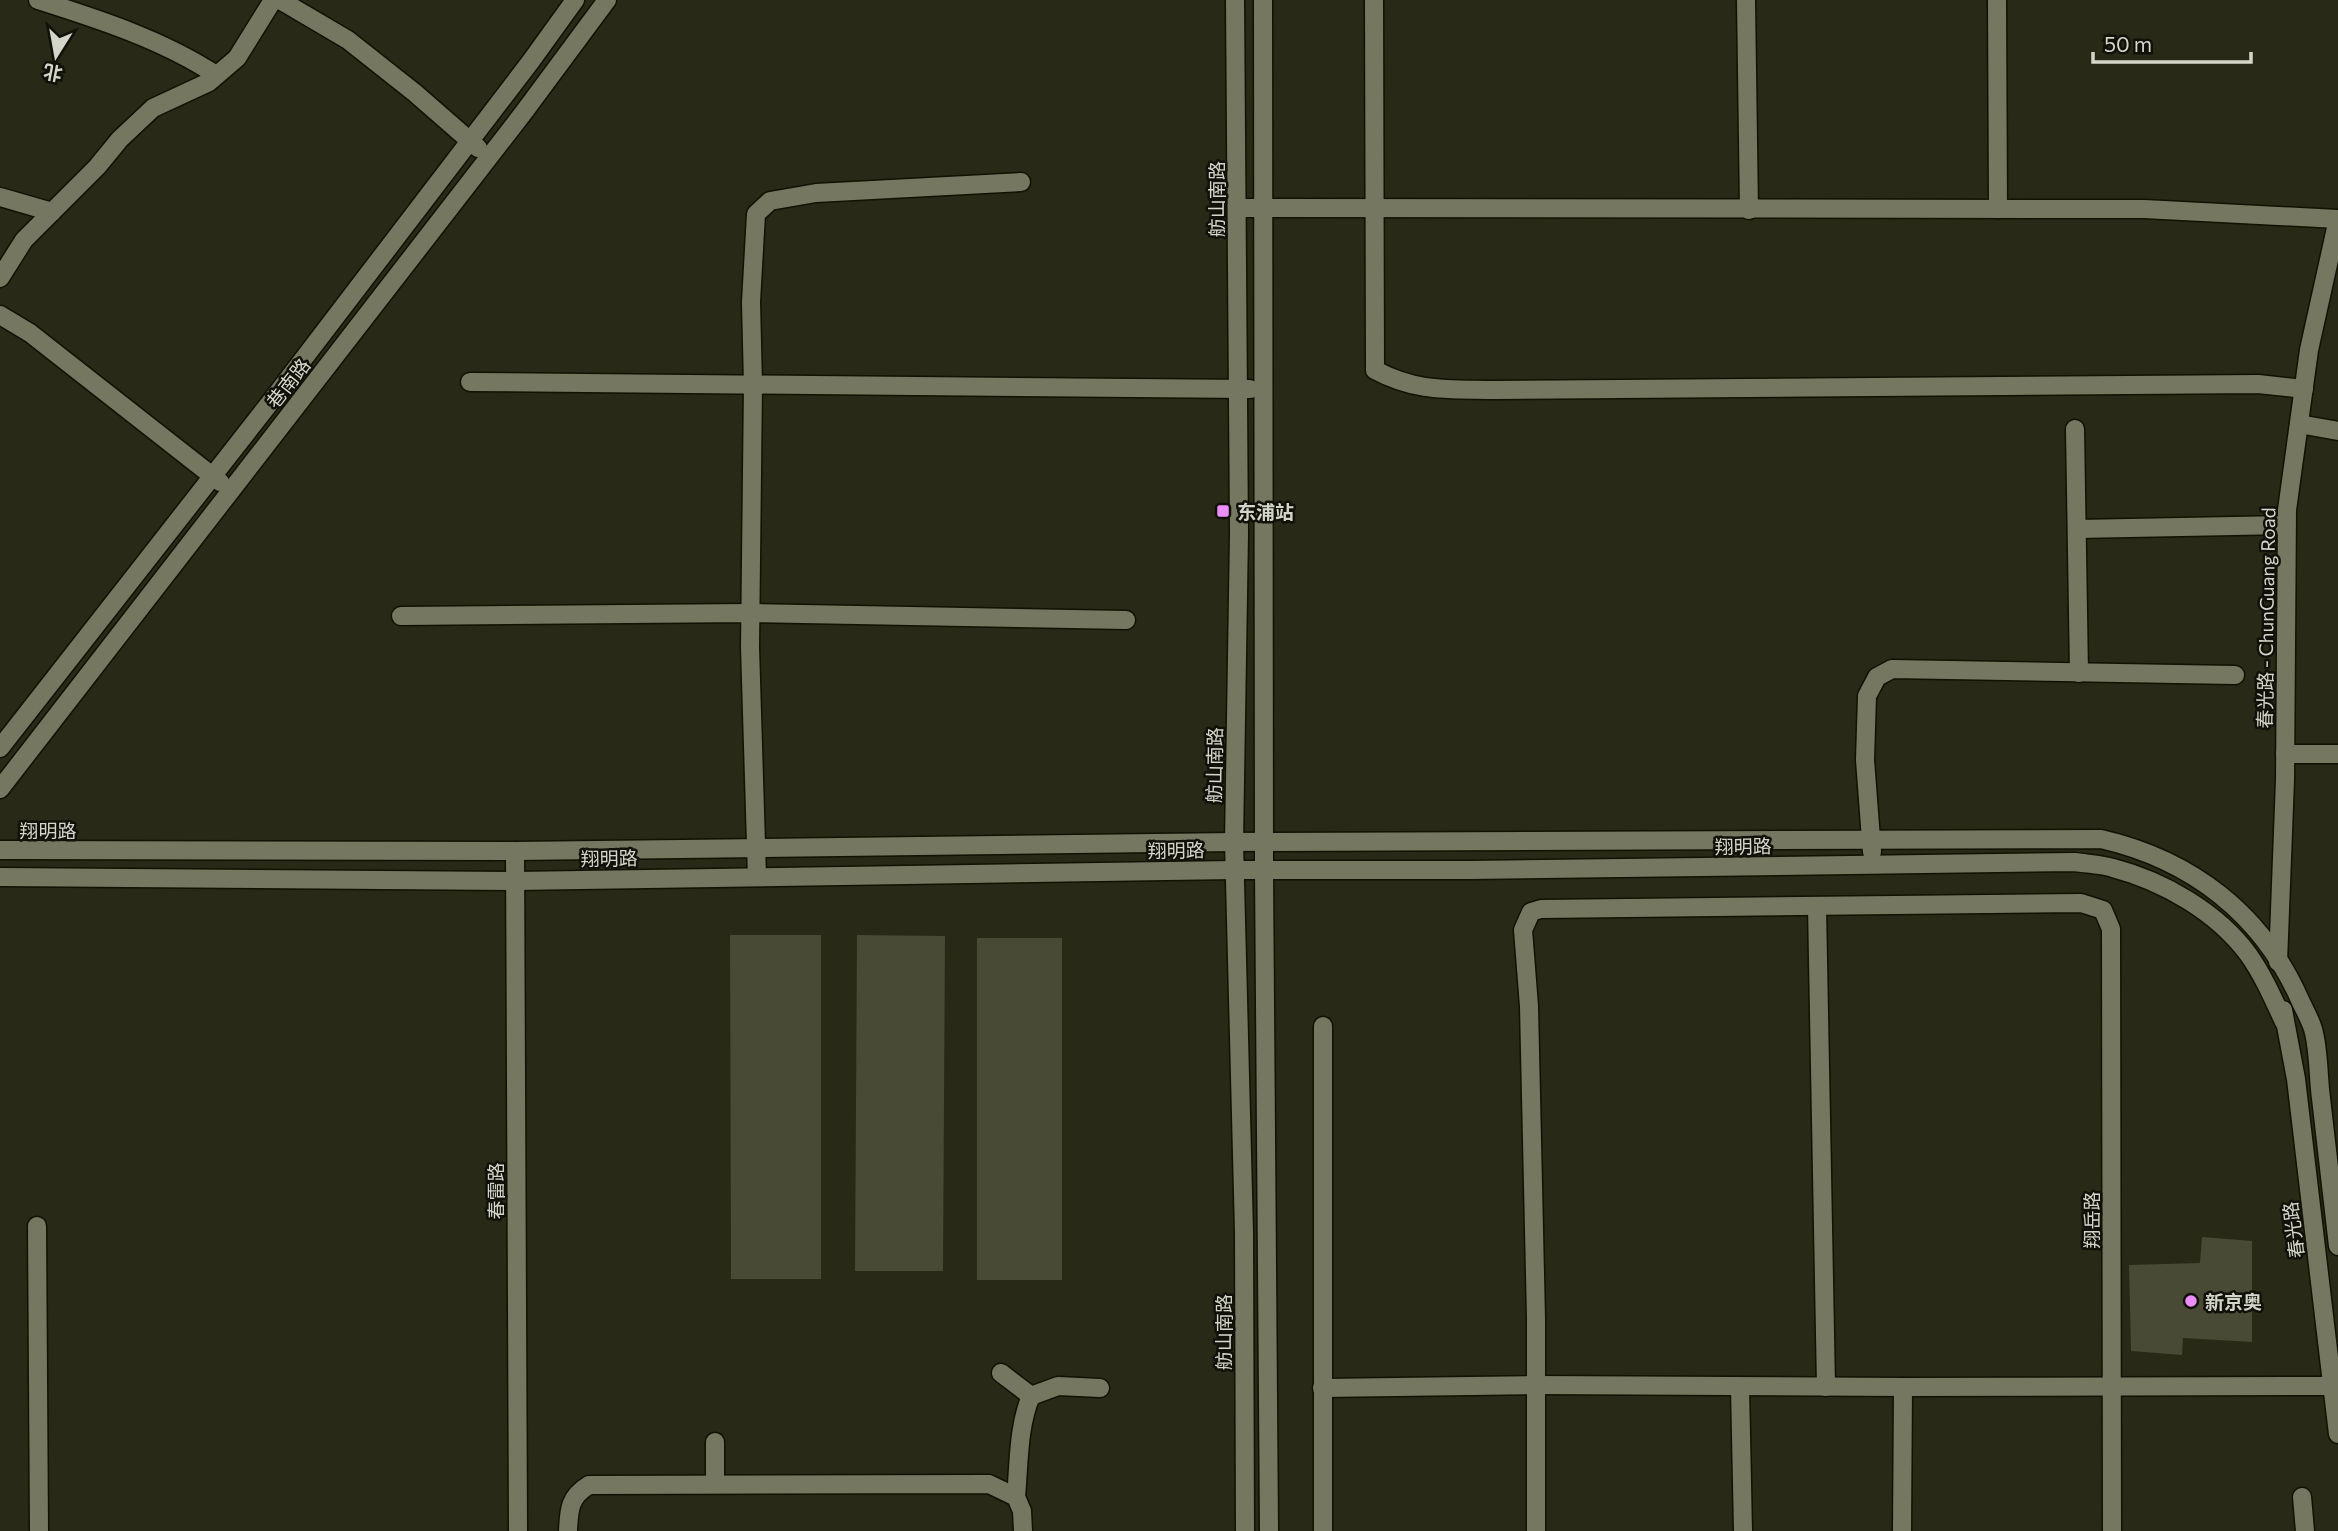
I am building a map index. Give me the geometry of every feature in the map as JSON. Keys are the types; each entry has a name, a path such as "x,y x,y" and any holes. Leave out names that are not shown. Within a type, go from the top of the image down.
{"street":[{"path":"38,0 125,30 198,63 216,75"},
{"path":"0,278 24,240 153,108 209,82 237,58 273,0"},
{"path":"280,0 348,40 415,93 489,158"},
{"name":"巷南路","path":"0,748 213,476 575,0"},
{"name":"巷南路","path":"0,789 489,158 607,0"},
{"path":"1265,0 1264,870 1269,1531"},
{"path":"1374,0 1375,370 1394,380 1424,389 2258,384 2304,389"},
{"path":"1746,0 1749,210"},
{"path":"1997,0 1998,209"},
{"name":"舫山南路","path":"1234,6 1239,533 1234,870 1244,1232 1245,1531"},
{"path":"757,877 750,613 753,385 751,302 756,214 770,201 816,193 1021,182"},
{"path":"0,197 52,212"},
{"path":"1237,208 2144,209 2338,219"},
{"name":"春光路 - ChunGuang Road","path":"2284,1022 2278,959 2285,754 2286,525 2309,351 2338,219"},
{"path":"0,315 30,333 231,492"},
{"path":"470,382 1264,390"},
{"path":"2299,424 2338,431"},
{"path":"2076,429 2079,673"},
{"path":"2077,529 2286,525"},
{"path":"401,616 750,613 1126,620"},
{"path":"1872,866 1865,760 1867,696 1877,677 1892,669 2235,675"},
{"path":"2285,754 2338,754"},
{"name":"翔明路","path":"0,850 515,851 1234,842 2101,839 2134,847 2213,887 2245,916 2278,959"},
{"name":"春雷路","path":"515,851 518,1531"},
{"name":"翔明路","path":"0,877 515,881 1234,870 1497,870 2075,862 2113,868 2190,901 2224,928 2247,953 2268,986 2284,1022"},
{"name":"翔岳路","path":"1817,906 2081,903 2103,910 2111,929 2112,1531"},
{"path":"1536,1531 1529,1006 1523,930 1531,912 1541,909 1817,906 1826,1387"},
{"path":"2278,959 2313,1030 2338,1246"},
{"name":"春光路","path":"2284,1022 2296,1079 2335,1386 2338,1434"},
{"path":"1323,1026 1323,1531"},
{"path":"37,1226 39,1531"},
{"path":"1001,1373 1031,1396"},
{"path":"1322,1388 1536,1385 2112,1388 2335,1386"},
{"path":"1023,1531 1022,1511 1016,1497 1021,1440 1031,1396 1058,1386 1100,1388"},
{"path":"1740,1387 1743,1531"},
{"path":"1902,1531 1903,1387"},
{"path":"715,1442 715,1484"},
{"path":"568,1531 569,1511 577,1492 589,1485 989,1484 1016,1497"},
{"path":"2302,1497 2305,1531"}],"building":[{"path":"730,935 821,935 821,1279 731,1279"},
{"path":"857,935 945,936 943,1271 855,1271"},
{"path":"977,938 1062,938 1062,1280 977,1280"},
{"name":"新京奥","path":"2202,1237 2252,1241 2252,1342 2183,1338 2182,1355 2131,1351 2129,1265 2200,1263"}],"place":[{"name":"东浦站","path":"1223,511"},
{"name":"新京奥","path":"2191,1301"}]}
